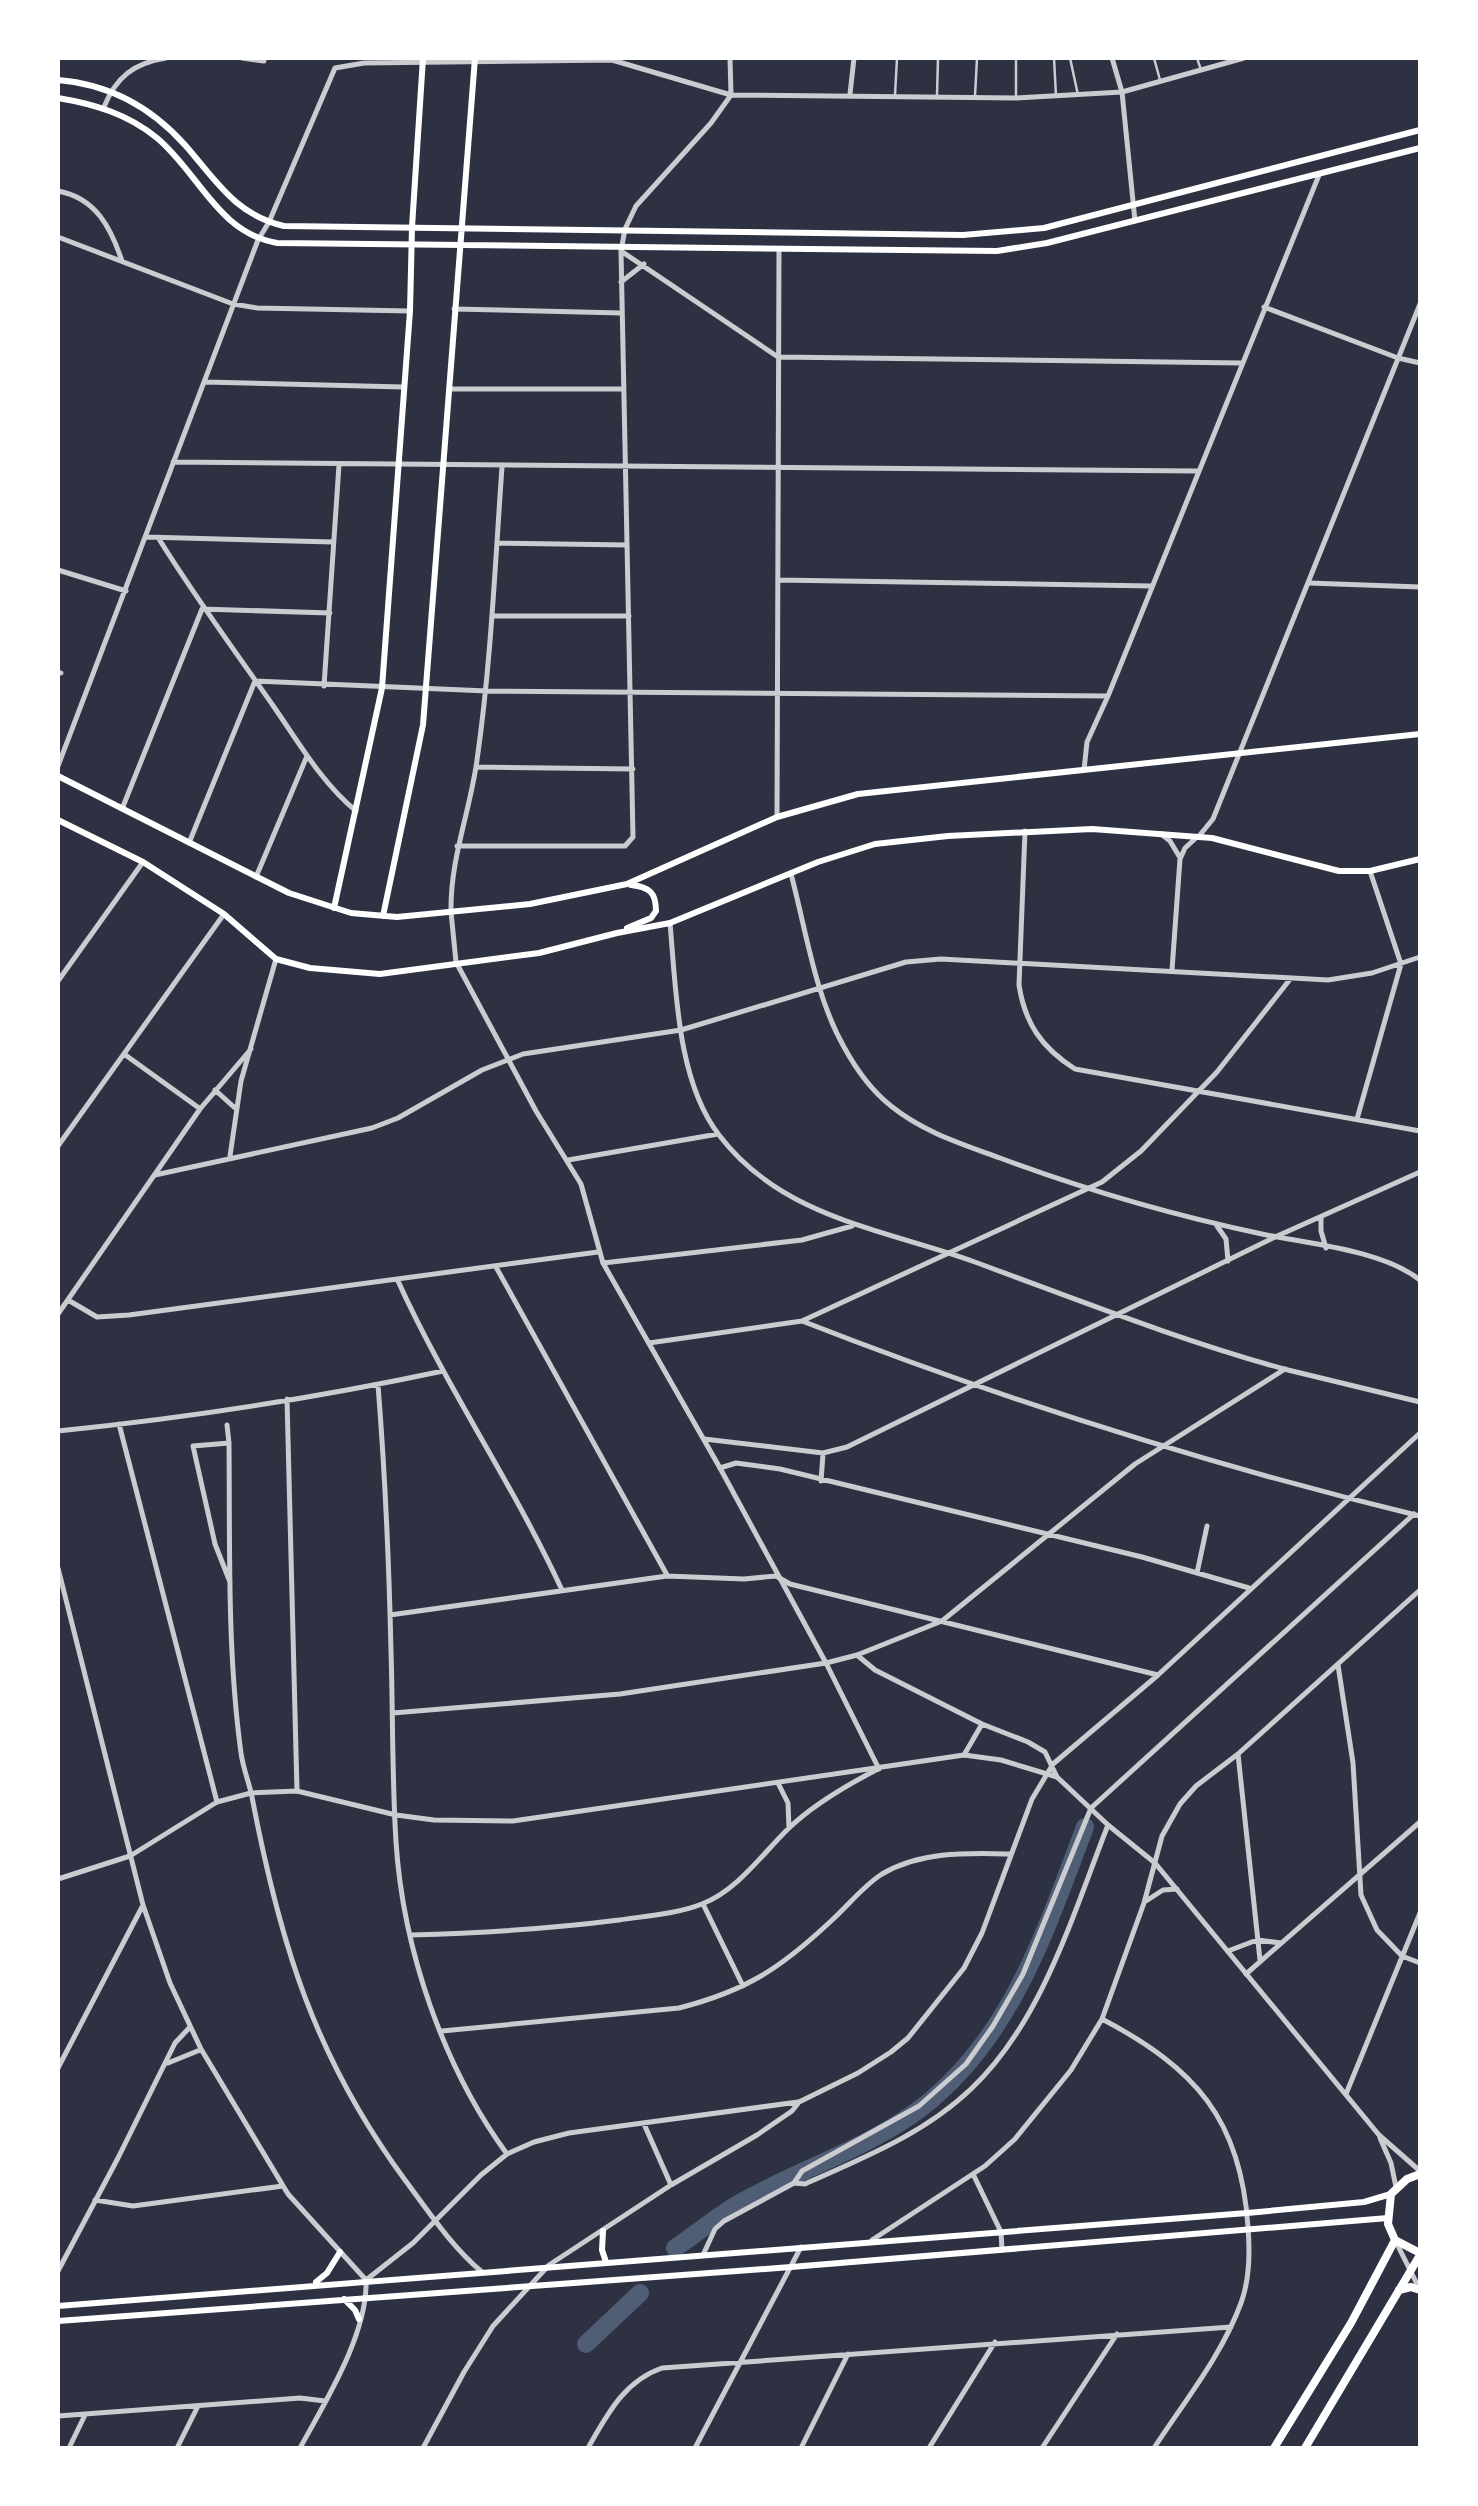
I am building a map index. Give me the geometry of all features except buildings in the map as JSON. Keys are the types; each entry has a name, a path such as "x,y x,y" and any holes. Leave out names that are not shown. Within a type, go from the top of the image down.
{"main road":[{"path":"334,908 382,688 410,311 423,60"},
{"path":"383,916 423,725 427,688 475,60"},
{"path":"58,80 84,83 147,110 186,147 232,202 284,226 1012,233 1420,130"},
{"path":"58,98 104,107 139,125 158,140 206,199 258,240 277,243 998,251 1046,243 1420,148"},
{"path":"58,776 256,877 334,908 383,916 530,904 626,884 777,817 858,794 1420,734"},
{"path":"58,820 142,862 224,914 276,958 310,968 380,974 539,953 617,932 670,923 845,852 875,844 1092,829 1199,836 1340,871 1370,872 1420,859"},
{"path":"617,932 651,918 656,911 656,898 651,890 626,884"},
{"path":"58,2306 1364,2202 1420,2173"},
{"path":"1305,2448 1420,2254 1395,2240 1388,2218 1393,2190"},
{"path":"58,2321 1388,2218"},
{"path":"603,2231 601,2246 606,2262"},
{"path":"1274,2448 1351,2323 1395,2240"},
{"path":"311,2285 328,2273 340,2252"},
{"path":"1399,2290 1420,2290"},
{"path":"342,2299 359,2319"}],"street":[{"path":"104,107 120,78 138,64 166,58"},
{"path":"242,58 264,62"},
{"path":"458,846 625,846 633,837 621,249 636,206 712,123 732,95 730,58"},
{"path":"850,94 854,58"},
{"path":"1112,58 1122,92 1134,220"},
{"path":"58,766 258,240 335,68 423,60 612,60 732,95 1056,98 1122,92 1240,58"},
{"path":"1084,770 1086,742 1319,175"},
{"path":"58,192 92,206 104,219 122,262"},
{"path":"58,237 234,304 257,308 410,311"},
{"path":"621,249 778,357 1242,362"},
{"path":"777,817 780,249"},
{"path":"620,282 644,264"},
{"path":"1172,971 1180,859 1185,848 1213,819 1420,304"},
{"path":"1264,307 1420,363"},
{"path":"454,309 621,312"},
{"path":"205,382 403,387"},
{"path":"448,389 624,389"},
{"path":"173,462 1197,471"},
{"path":"324,686 339,465"},
{"path":"502,467 486,691 476,767 450,879 456,962 582,1184 598,1252 826,1663 878,1769"},
{"path":"146,537 333,542"},
{"path":"159,539 202,610 338,797 356,812"},
{"path":"497,543 627,545"},
{"path":"58,570 126,591"},
{"path":"778,580 1152,586"},
{"path":"1309,584 1420,587"},
{"path":"202,610 330,613"},
{"path":"122,809 202,610"},
{"path":"491,616 629,616"},
{"path":"255,681 486,691 1108,696"},
{"path":"189,843 255,681"},
{"path":"256,877 307,755"},
{"path":"476,767 633,768"},
{"path":"1025,831 1019,985 1035,1034 1059,1059 1076,1069 1420,1132"},
{"path":"1160,833 1180,859"},
{"path":"58,981 142,862"},
{"path":"1357,1119 1402,964 1370,872"},
{"path":"791,874 821,988 843,1046 866,1082 887,1103 938,1135 1084,1190 1394,1264 1420,1280"},
{"path":"58,1146 224,914"},
{"path":"670,923 680,1030 700,1098 718,1134 778,1190 853,1226 950,1253 1285,1369 1420,1402"},
{"path":"230,1156 235,1108 276,958"},
{"path":"155,1175 372,1128 509,1060 548,1049 680,1030 906,962 941,959 1350,978 1420,958"},
{"path":"466,982 471,966 479,959"},
{"path":"649,1344 802,1321 1112,1175 1141,1151 1217,1072 1291,978"},
{"path":"58,1314 200,1109 250,1049"},
{"path":"124,1054 200,1109"},
{"path":"214,1090 235,1108"},
{"path":"568,1160 718,1134"},
{"path":"701,1438 823,1453 862,1440 1116,1313 1420,1172"},
{"path":"1322,1216 1326,1248"},
{"path":"1214,1224 1226,1239 1228,1261"},
{"path":"604,1263 802,1240 853,1226"},
{"path":"68,1300 97,1317 113,1316 598,1252"},
{"path":"496,1267 667,1576"},
{"path":"398,1281 443,1371 533,1526 562,1590"},
{"path":"802,1321 1159,1447 1417,1515"},
{"path":"393,1713 620,1694 857,1655 942,1621 1159,1447 1285,1369"},
{"path":"58,1431 378,1385 443,1371"},
{"path":"378,1385 396,1842 411,1935 427,1998 467,2092 507,2154"},
{"path":"287,1399 297,1790"},
{"path":"119,1424 217,1802"},
{"path":"227,1425 230,1582 242,1757 284,1935 301,1990 357,2112 435,2220 483,2272"},
{"path":"366,2280 413,2243 507,2154 534,2142 569,2132 799,2102 892,2052 931,2012 969,1958 1010,1854 1053,1764 1158,1675 1420,1433"},
{"path":"229,1443 191,1449 215,1544 230,1582"},
{"path":"821,1481 823,1453"},
{"path":"720,1468 736,1462 780,1469 1249,1588"},
{"path":"704,2256 715,2229 724,2221 794,2183 802,2171 920,2106 951,2080 983,2042 1023,1974 1090,1808 1417,1515"},
{"path":"1197,1573 1208,1526"},
{"path":"58,1568 130,1856 170,1983 201,2050 282,2186 366,2280 366,2296 351,2346 300,2448"},
{"path":"390,1615 667,1576 776,1576 790,1584 1158,1675"},
{"path":"872,2240 974,2176 1034,2118 1071,2070 1102,2019 1144,1903 1162,1836 1180,1804 1420,1590"},
{"path":"857,1655 875,1670 1045,1752 1058,1777 1155,1863 1379,2135 1420,2173"},
{"path":"1338,1666 1353,1763 1361,1895 1369,1918 1402,1956 1420,1964"},
{"path":"964,1755 982,1724"},
{"path":"1238,1754 1260,1961"},
{"path":"58,1879 130,1856 217,1802 251,1793 297,1790 396,1815 470,1822 513,1821 964,1755 991,1758 1058,1777"},
{"path":"411,1935 500,1933 567,1926 703,1904 754,1866 816,1806 878,1769"},
{"path":"778,1784 788,1804 789,1828"},
{"path":"1246,1974 1420,1822"},
{"path":"794,2183 804,2184 889,2147 972,2089 1012,2038 1044,1980 1108,1825"},
{"path":"442,2031 679,2008 744,1988 772,1971 882,1874 907,1863 952,1854 1010,1854"},
{"path":"1144,1903 1163,1890 1177,1890"},
{"path":"58,2068 143,1904"},
{"path":"703,1904 744,1988"},
{"path":"1346,2094 1420,1913"},
{"path":"1228,1951 1257,1940 1281,1943"},
{"path":"1102,2019 1167,2058 1207,2098 1234,2148 1248,2212 1243,2299 1231,2327 1154,2448"},
{"path":"58,2271 175,2043 190,2027"},
{"path":"166,2064 201,2050"},
{"path":"422,2448 494,2326 550,2265 671,2185 757,2135 799,2102"},
{"path":"644,2124 671,2185"},
{"path":"1379,2135 1390,2162 1393,2190"},
{"path":"974,2176 1001,2232 1002,2250"},
{"path":"95,2200 133,2206 282,2186"},
{"path":"1395,2240 1420,2290"},
{"path":"695,2448 801,2247"},
{"path":"588,2448 614,2403 645,2374 662,2368 1231,2327"},
{"path":"1042,2448 1117,2334"},
{"path":"929,2448 994,2342"},
{"path":"801,2448 848,2354"},
{"path":"58,2416 300,2398 325,2401"},
{"path":"177,2448 198,2406"},
{"path":"69,2448 86,2414"}],"lane":[{"path":"894,96 897,58"},
{"path":"937,96 938,58"},
{"path":"976,97 977,58"},
{"path":"1016,58 1016,98"},
{"path":"1054,58 1056,98"},
{"path":"1070,58 1078,96"},
{"path":"1154,58 1160,82"},
{"path":"1198,58 1201,70"}],"waterway":[{"path":"675,2248 738,2204 900,2123 953,2080 980,2049 1022,1980 1085,1827"},
{"path":"586,2344 640,2293"}]}
